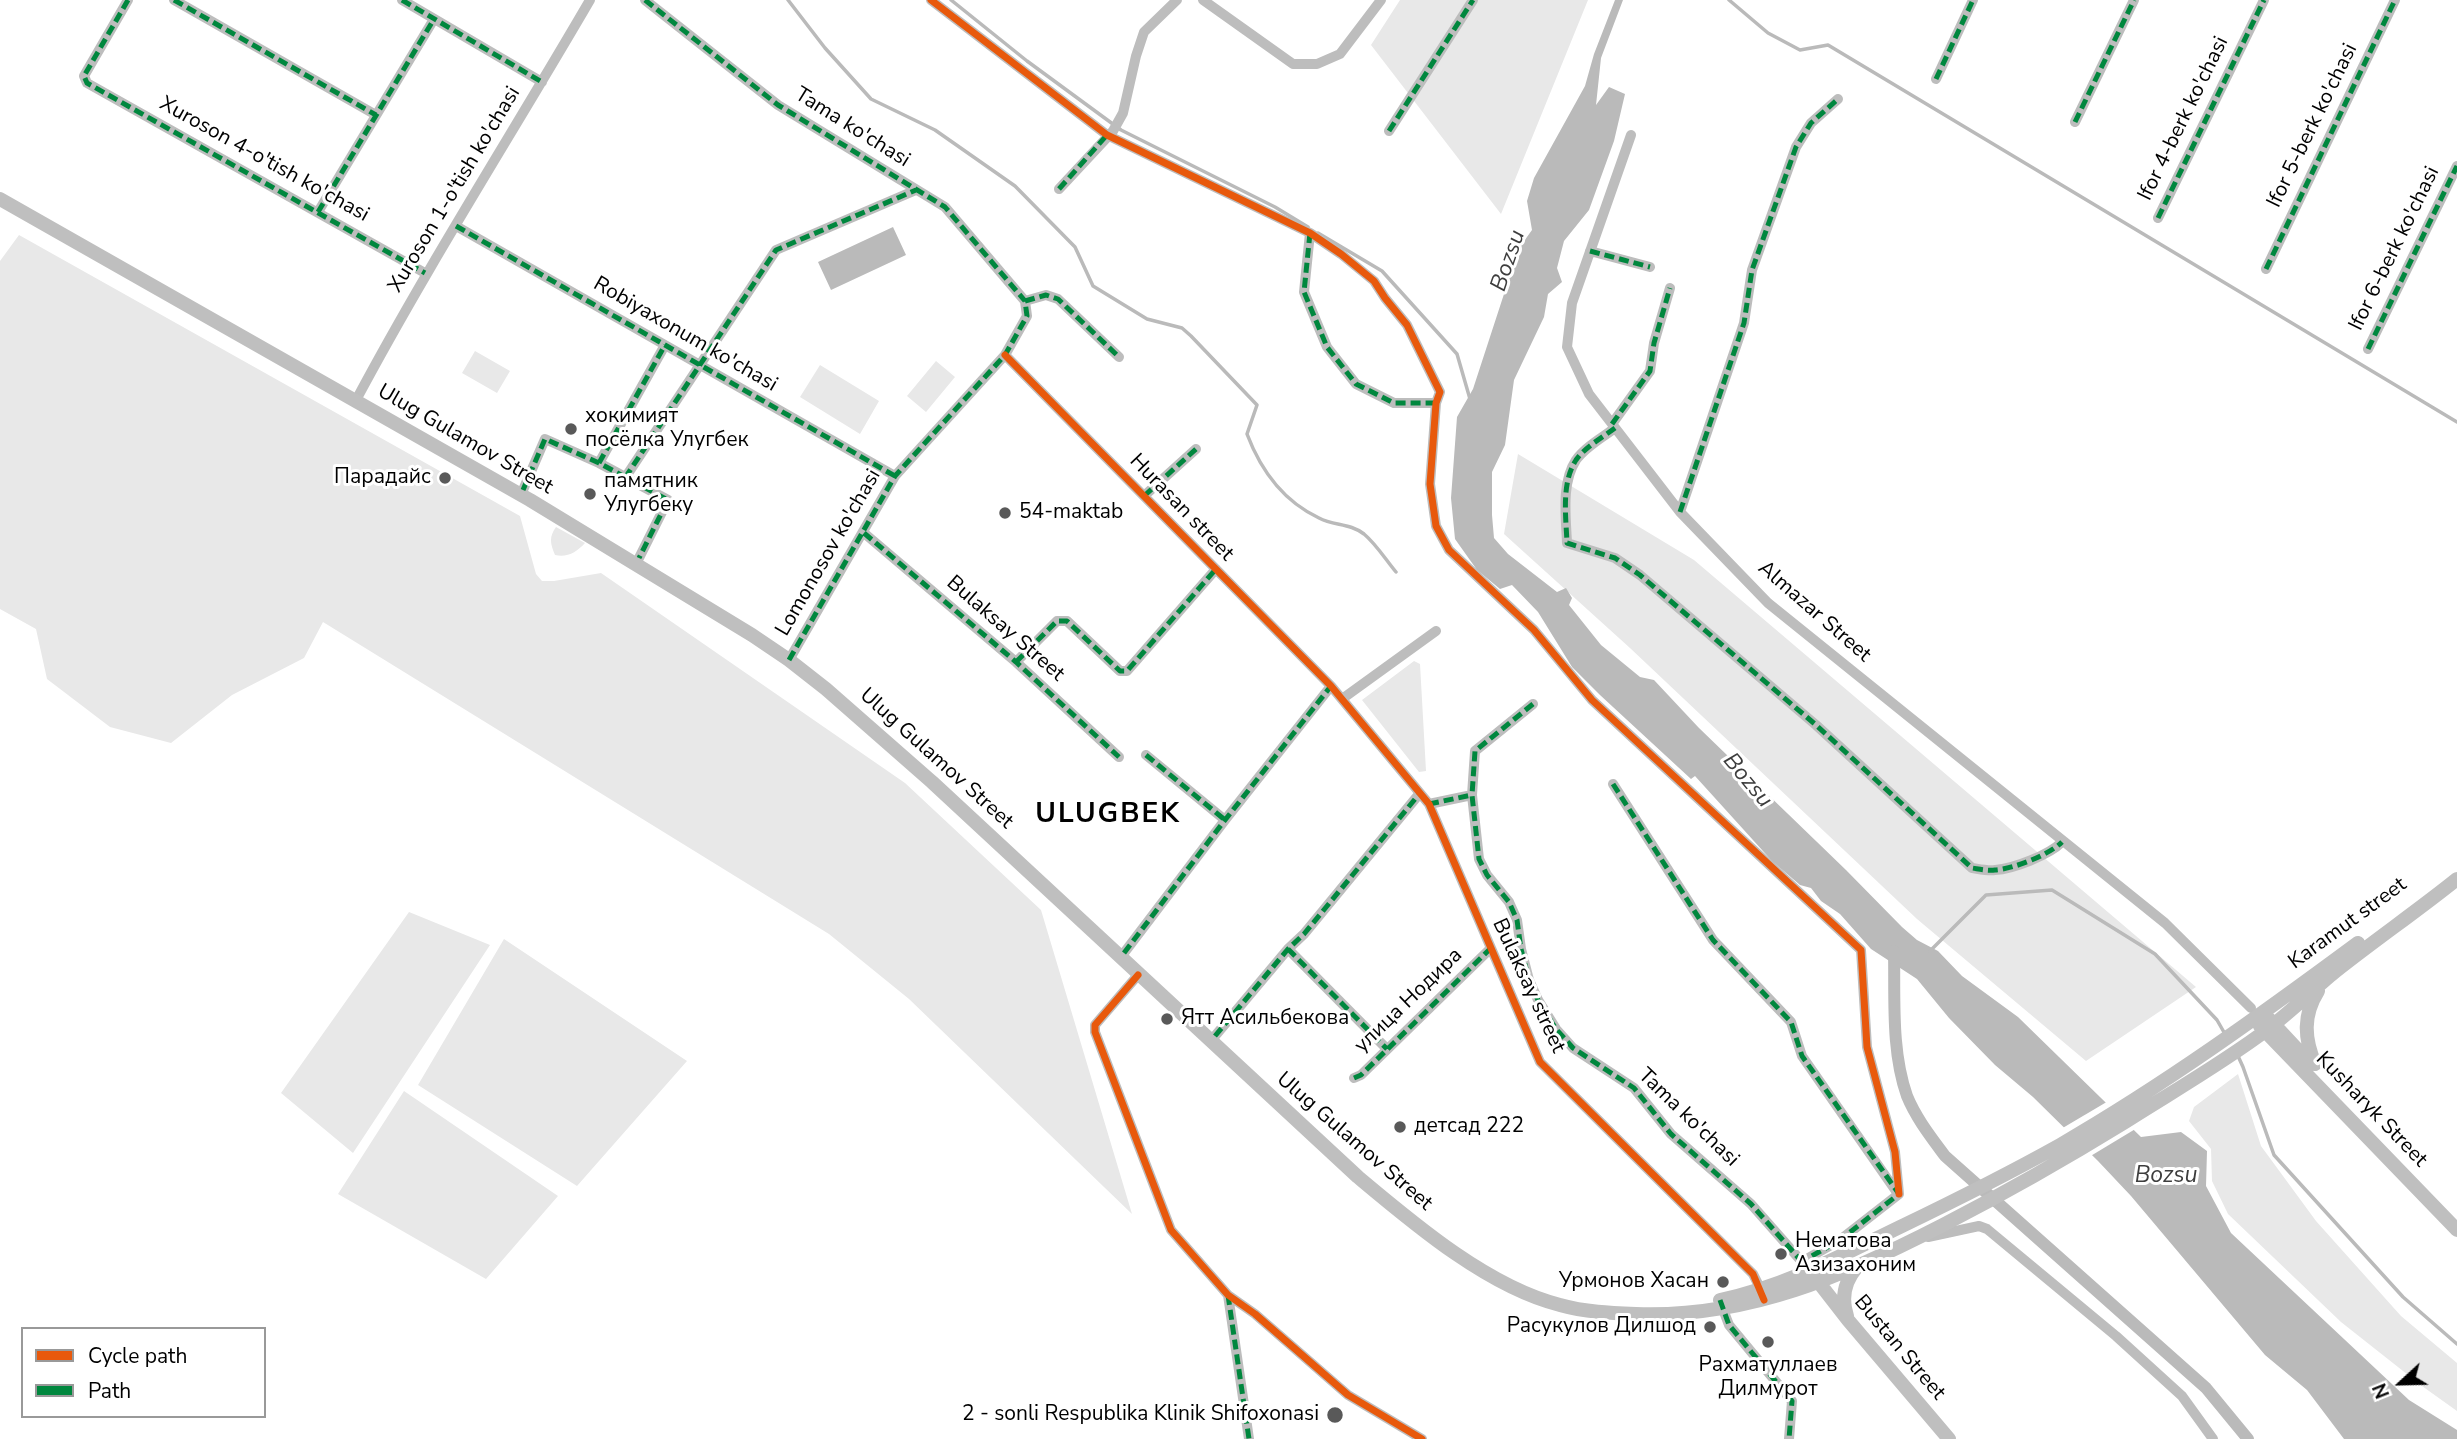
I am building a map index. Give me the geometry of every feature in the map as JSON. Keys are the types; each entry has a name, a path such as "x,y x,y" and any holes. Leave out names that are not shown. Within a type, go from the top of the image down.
{"main road":[{"name":"Ulug Gulamov Street","path":"0,193 530,500 791,657 840,692 1404,1207 1447,1240 1516,1281 1562,1298 1605,1304 1722,1304"},
{"name":"Ulug Gulamov Street","path":"0,199 523,490 757,629 932,782 1358,1177 1421,1228 1489,1274 1539,1299 1582,1310 1653,1314 1763,1295 2020,1167 2067,1150"},
{"name":"Karamut street","path":"2141,1103 2256,1013 2457,868"},
{"name":"Karamut street","path":"2141,1103 2218,1062 2269,1028 2333,974 2457,879"},
{"path":"2318,1072 2309,1049 2306,1019 2318,992 2333,974"},
{"name":"Kusharyk Street","path":"2256,1013 2457,1230"},
{"name":"Kusharyk Street","path":"2269,1028 2318,1072 2457,1218"},
{"path":"2067,1150 2141,1103"},
{"name":"Ulug Gulamov Street","path":"1810,1272 1858,1266 1914,1240 2028,1181 2067,1150"},
{"path":"1848,1320 1844,1307 1844,1292 1849,1278 1858,1266"},
{"name":"Bustan Street","path":"1810,1272 1949,1439"}],"street":[{"name":"Xuroson 4-o'tish ko'chasi","path":"128,0 84,80 425,273"},
{"path":"174,0 376,116"},
{"path":"402,0 542,82"},
{"name":"Хuroson 1-o'tish ko'chasi","path":"356,399 425,273 456,226 590,0"},
{"name":"Tama ko'chasi","path":"645,0 778,105 945,207 1025,301"},
{"path":"931,0 1110,133 1310,233 1342,254 1374,281 1407,325 1440,392 1436,403 1430,484 1436,526 1449,551 1534,630 1592,700 1861,950 1867,1046 1895,1152 1899,1194"},
{"path":"1059,189 1110,133 1123,113 1144,32 1177,0"},
{"path":"1203,0 1293,64 1317,64 1340,54 1381,0"},
{"path":"1388,131 1473,0"},
{"path":"1936,79 1973,0"},
{"path":"2075,122 2134,0"},
{"name":"Ifor 4-berk ko'chasi","path":"2158,218 2264,0"},
{"name":"Ifor 5-berk ko'chasi","path":"2266,269 2395,0"},
{"path":"318,212 434,19"},
{"path":"1680,512 1744,323 1752,270 1796,147 1811,123 1838,99"},
{"name":"Almazar Street","path":"1631,135 1572,303 1567,347 1589,394 1680,512 1768,603 2165,923 2256,1013"},
{"name":"Ifor 6-berk ko'chasi","path":"2368,349 2457,166"},
{"path":"625,478 776,250 916,190"},
{"name":"Robiyaxonum ko'chasi","path":"456,226 895,477"},
{"path":"1310,233 1304,292 1327,347 1356,384 1394,403 1436,403"},
{"path":"1590,251 1650,267"},
{"path":"1670,288 1654,342 1650,371 1614,426 1576,460 1569,478 1565,504 1567,543 1615,558 1640,575 1816,725 1972,868 1995,870 2009,867 2053,852 2062,842"},
{"path":"1025,301 1046,295 1058,299 1119,357"},
{"name":"Lomonosov ko'chasi","path":"791,657 895,477 1006,355 1027,316 1025,301"},
{"path":"599,463 665,345"},
{"name":"Hurasan street","path":"1006,355 1331,686"},
{"path":"523,490 545,439 599,463 668,500 639,558"},
{"path":"1144,496 1196,449"},
{"name":"Bulaksay Street","path":"864,533 1016,662 1119,757"},
{"path":"1016,662 1056,621 1068,621 1120,671 1127,671 1216,569"},
{"path":"1342,699 1436,631"},
{"path":"1124,953 1331,686"},
{"name":"Bulaksay street","path":"1331,686 1429,804 1540,1062 1753,1275 1763,1295"},
{"name":"Tama ko'chasi","path":"1532,705 1475,751 1472,795 1479,859 1509,902 1517,920 1530,980 1538,1000 1556,1029 1573,1048 1634,1088 1671,1134 1751,1204 1810,1272"},
{"path":"1146,755 1225,820"},
{"path":"1613,784 1713,940 1791,1022 1802,1056 1899,1194"},
{"path":"1215,1036 1420,793"},
{"path":"1429,804 1472,795"},
{"path":"1288,949 1387,1049"},
{"name":"улица Нодира","path":"1353,1078 1361,1075 1490,949"},
{"path":"1138,975 1096,1025 1095,1032 1171,1230 1228,1295 1255,1314 1348,1395 1422,1439"},
{"path":"1810,1272 1840,1240 1899,1194"},
{"path":"1914,1240 1979,1226 1987,1229 2116,1336 2182,1396 2213,1439"},
{"path":"1228,1295 1249,1439"},
{"path":"1722,1304 1729,1325 1793,1401 1789,1439"}],"shaded area":[{"path":"1400,0 1588,0 1501,214 1371,45"},
{"path":"19,235 520,516 536,574 542,581 601,573 905,783 1041,910 1132,1214 909,999 829,934 323,622 304,658 232,695 171,743 110,727 47,679 36,629 0,609 0,261"},
{"path":"475,351 510,371 497,393 462,373"},
{"path":"936,361 955,377 926,412 907,396"},
{"path":"820,365 879,401 860,434 800,397"},
{"path":"1518,454 1694,560 2196,987 2086,1061 1917,919 1630,648 1504,534"},
{"path":"556,527 585,543 572,554 555,555 551,540"},
{"path":"1414,661 1420,664 1426,771 1419,772 1362,700"},
{"path":"409,912 490,945 353,1153 281,1093"},
{"path":"504,939 687,1061 577,1186 418,1085"},
{"path":"2238,1074 2261,1146 2316,1221 2401,1316 2457,1363 2457,1411 2341,1322 2228,1214 2212,1181 2211,1149 2189,1121 2194,1107"},
{"path":"404,1091 558,1196 486,1279 338,1194"}],"water":[{"name":"Bozsu","path":"1615,0 1623,0 1601,58 1596,105 1609,87 1625,94 1614,141 1589,210 1564,241 1557,268 1562,282 1548,294 1544,317 1514,380 1505,445 1492,472 1494,538 1508,554 1557,592 1566,588 1572,598 1569,605 1601,645 1640,677 1654,680 1699,728 1902,927 1917,940 1938,951 1962,976 2018,1017 2141,1137 2181,1132 2207,1151 2206,1186 2231,1233 2409,1400 2457,1430 2457,1439 2344,1439 2307,1390 2265,1355 2131,1196 2098,1161 2033,1097 1995,1065 1949,1018 1917,979 1871,949 1840,914 1821,901 1811,888 1800,885 1772,861 1695,776 1691,779 1600,695 1572,667 1538,612 1512,585 1500,589 1477,570 1455,539 1451,498 1457,417 1473,389 1519,248 1532,230 1527,201 1534,178 1585,86"},
{"path":"893,227 906,255 831,290 818,262"}],"pier":[{"path":"2110,1100 2137,1128 2089,1157 2061,1129"}],"waterway":[{"path":"788,0 825,48 871,99 935,130 1015,186 1075,247 1093,286 1147,319 1182,328 1191,336 1257,405 1247,434 1259,460 1275,484 1306,511 1325,521 1353,528 1364,534 1396,572"},
{"path":"951,0 1027,61 1121,130 1275,207 1308,227"},
{"path":"1729,0 1768,33 1800,50 1828,45 2457,422"},
{"path":"1318,233 1382,271 1457,354 1470,399"},
{"path":"1930,951 1986,895 2052,890 2155,954 2217,1020 2225,1034"},
{"path":"1894,951 1898,1061 1907,1096 1934,1142 1945,1156 2206,1388 2248,1439"},
{"path":"2238,1056 2274,1155 2403,1297 2457,1344"}],"marked path":[{"path":"128,0 84,76 87,83 425,273"},
{"path":"174,0 376,115"},
{"path":"402,0 542,82"},
{"path":"645,0 778,105 945,207 1025,301"},
{"path":"1389,131 1473,0"},
{"path":"1936,79 1973,0"},
{"path":"2075,122 2134,0"},
{"path":"2158,218 2264,0"},
{"path":"2266,269 2395,0"},
{"path":"318,212 434,19"},
{"path":"1680,512 1744,323 1752,270 1796,147 1811,123 1838,99"},
{"path":"1059,189 1107,135"},
{"path":"2368,349 2457,166"},
{"path":"625,478 776,250 916,190"},
{"path":"456,226 895,476"},
{"path":"1310,233 1304,292 1327,347 1356,384 1394,403 1436,403"},
{"path":"1590,251 1650,267"},
{"path":"1612,424 1650,371 1654,343 1670,288"},
{"path":"1025,301 1046,295 1058,299 1119,357"},
{"path":"789,660 895,476 1005,355 1027,316 1025,301"},
{"path":"599,463 665,345"},
{"path":"1615,428 1584,451 1571,469 1566,490 1567,543 1615,558 1640,575 1816,725 1972,868 1992,870 2011,867 2040,856 2062,842"},
{"path":"523,490 545,439 599,463 668,500 639,558"},
{"path":"1144,496 1196,449"},
{"path":"864,533 1016,662 1119,757"},
{"path":"1016,662 1057,621 1067,621 1120,671 1127,671 1216,569"},
{"path":"1124,953 1331,686"},
{"path":"1533,704 1475,751 1472,795 1479,859 1487,875 1509,902 1517,920 1529,980 1538,1000 1556,1029 1573,1048 1634,1088 1671,1134 1751,1204 1810,1271"},
{"path":"1146,755 1225,820"},
{"path":"1613,784 1713,940 1791,1022 1802,1056 1899,1194 1840,1240 1803,1261"},
{"path":"1215,1036 1288,949 1304,934 1420,793"},
{"path":"1429,804 1472,795"},
{"path":"1288,949 1387,1049"},
{"path":"1354,1078 1361,1075 1490,949"},
{"path":"1228,1295 1249,1439"},
{"path":"1720,1300 1729,1325 1792,1401 1789,1439"}],"cycle path":[{"path":"931,0 1107,135 1310,233 1374,281 1407,325 1440,392 1436,403 1430,484 1436,526 1449,550 1534,630 1592,700 1861,950 1867,1047 1895,1152 1899,1194"},
{"path":"1005,355 1331,686 1429,804 1540,1062 1753,1274 1764,1300"},
{"path":"1138,975 1095,1025 1095,1032 1171,1230 1228,1295 1255,1314 1348,1395 1422,1439"}],"place":[{"name":"хокимият посёлка Улугбек","path":"571,429"},
{"name":"Парадайс","path":"445,478"},
{"name":"памятник Улугбеку","path":"590,494"},
{"name":"54-maktab","path":"1005,513"},
{"name":"Ятт Асильбекова","path":"1167,1019"},
{"name":"детсад 222","path":"1400,1127"},
{"name":"Нематова Азизахоним","path":"1781,1254"},
{"name":"Урмонов Хасан","path":"1723,1282"},
{"name":"Расукулов Дилшод","path":"1710,1327"},
{"name":"Рахматуллаев Дилмурот","path":"1768,1342"},
{"name":"2 - sonli Respublika Klinik Shifoxonasi","path":"1335,1415"}],"district":[{"name":"ULUGBEK","path":"1108,815"}]}
